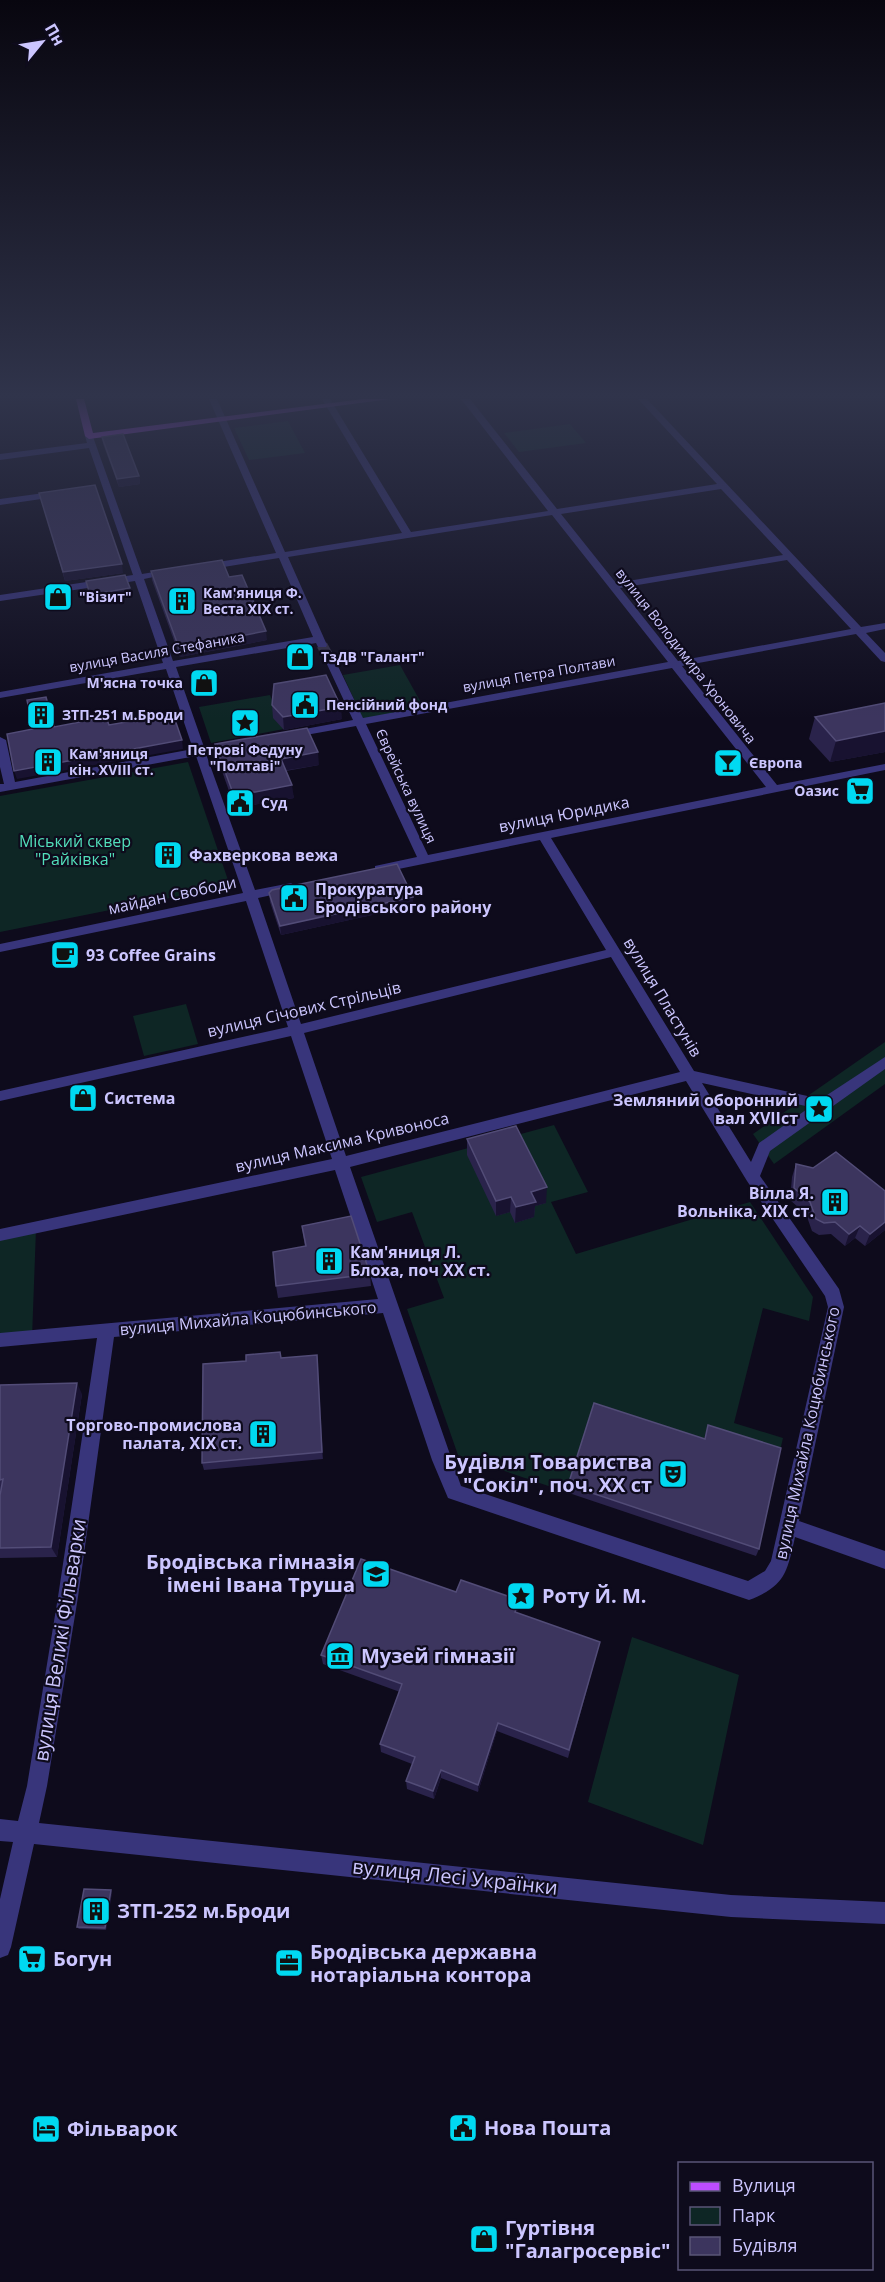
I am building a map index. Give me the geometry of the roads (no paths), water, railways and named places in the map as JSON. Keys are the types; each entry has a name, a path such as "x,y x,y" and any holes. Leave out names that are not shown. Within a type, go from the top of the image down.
{"street":[{"name":"майдан Свободи","path":"0,948 250,895 113,505"},
{"path":"259,505 281,555"},
{"path":"390,505 408,535"},
{"name":"вулиця Володимира Хроновича","path":"548,505 773,789"},
{"path":"0,598 601,505"},
{"path":"741,505 885,659"},
{"name":"вулиця Василя Стефаника","path":"0,695 169,665 320,642 281,555"},
{"path":"613,586 789,557"},
{"name":"вулиця Петра Полтави","path":"279,737 885,626"},
{"name":"Єврейська вулиця","path":"330,660 424,859"},
{"path":"0,740 5,787 245,743"},
{"name":"вулиця Юридика","path":"366,871 885,767"},
{"name":"вулиця Пластунів","path":"543,835 752,1177"},
{"path":"308,883 250,895 389,1305"},
{"name":"вулиця Січових Стрільців","path":"0,1096 296,1030 615,952"},
{"path":"752,1177 764,1148 885,1062"},
{"path":"690,1075 823,1105"},
{"name":"вулиця Максима Кривоноса","path":"0,1235 341,1163 690,1075"},
{"name":"вулиця Михайла Коцюбинського","path":"0,1340 389,1305 454,1492 749,1591 766,1582 776,1572 836,1307 833,1294 752,1177"},
{"name":"вулиця Великі Фільварки","path":"0,1947 37,1786 68,1597 106,1331"},
{"path":"788,1526 885,1560"},
{"name":"вулиця Лесі Українки","path":"0,1830 731,1906 885,1913"}],"tunnel":[{"path":"322,645 330,660"}],"place":[{"name":"\"Візит\"","path":"58,597"},
{"name":"Кам'яниця Ф. Веста XIX ст.","path":"182,601"},
{"name":"ТзДВ \"Галант\"","path":"300,657"},
{"name":"М'ясна точка","path":"204,683"},
{"name":"Пенсійний фонд","path":"305,705"},
{"name":"ЗТП-251 м.Броди","path":"41,715"},
{"name":"Петрові Федуну \"Полтаві\"","path":"245,723"},
{"name":"Кам'яниця кін. XVIII ст.","path":"48,762"},
{"name":"Європа","path":"728,763"},
{"name":"Оазис","path":"860,791"},
{"name":"Cуд","path":"240,803"},
{"name":"Фахверкова вежа","path":"168,855"},
{"name":"Прокуратура Бродівського району","path":"294,898"},
{"name":"93 Coffee Grains","path":"65,955"},
{"name":"Система","path":"83,1098"},
{"name":"Земляний оборонний вал XVIIст","path":"819,1109"},
{"name":"Вілла Я. Вольніка, XIX ст.","path":"835,1202"},
{"name":"Кам'яниця Л. Блоха, поч XX ст.","path":"329,1261"},
{"name":"Торгово-промислова палата, XIX ст.","path":"263,1434"},
{"name":"Будівля Товариства \"Сокіл\", поч. ХХ ст","path":"673,1474"},
{"name":"Бродівська гімназія імені Івана Труша","path":"376,1574"},
{"name":"Роту Й. М.","path":"521,1596"},
{"name":"Музей гімназії","path":"340,1656"},
{"name":"ЗТП-252 м.Броди","path":"96,1911"},
{"name":"Богун","path":"32,1959"},
{"name":"Бродівська державна нотаріальна контора","path":"289,1963"},
{"name":"Нова Пошта","path":"463,2128"},
{"name":"Фільварок","path":"46,2129"},
{"name":"Гуртівня \"Галагросервіс\"","path":"484,2239"}],"park label":[{"name":"Міський сквер \"Райківка\"","path":"75,850"}]}
